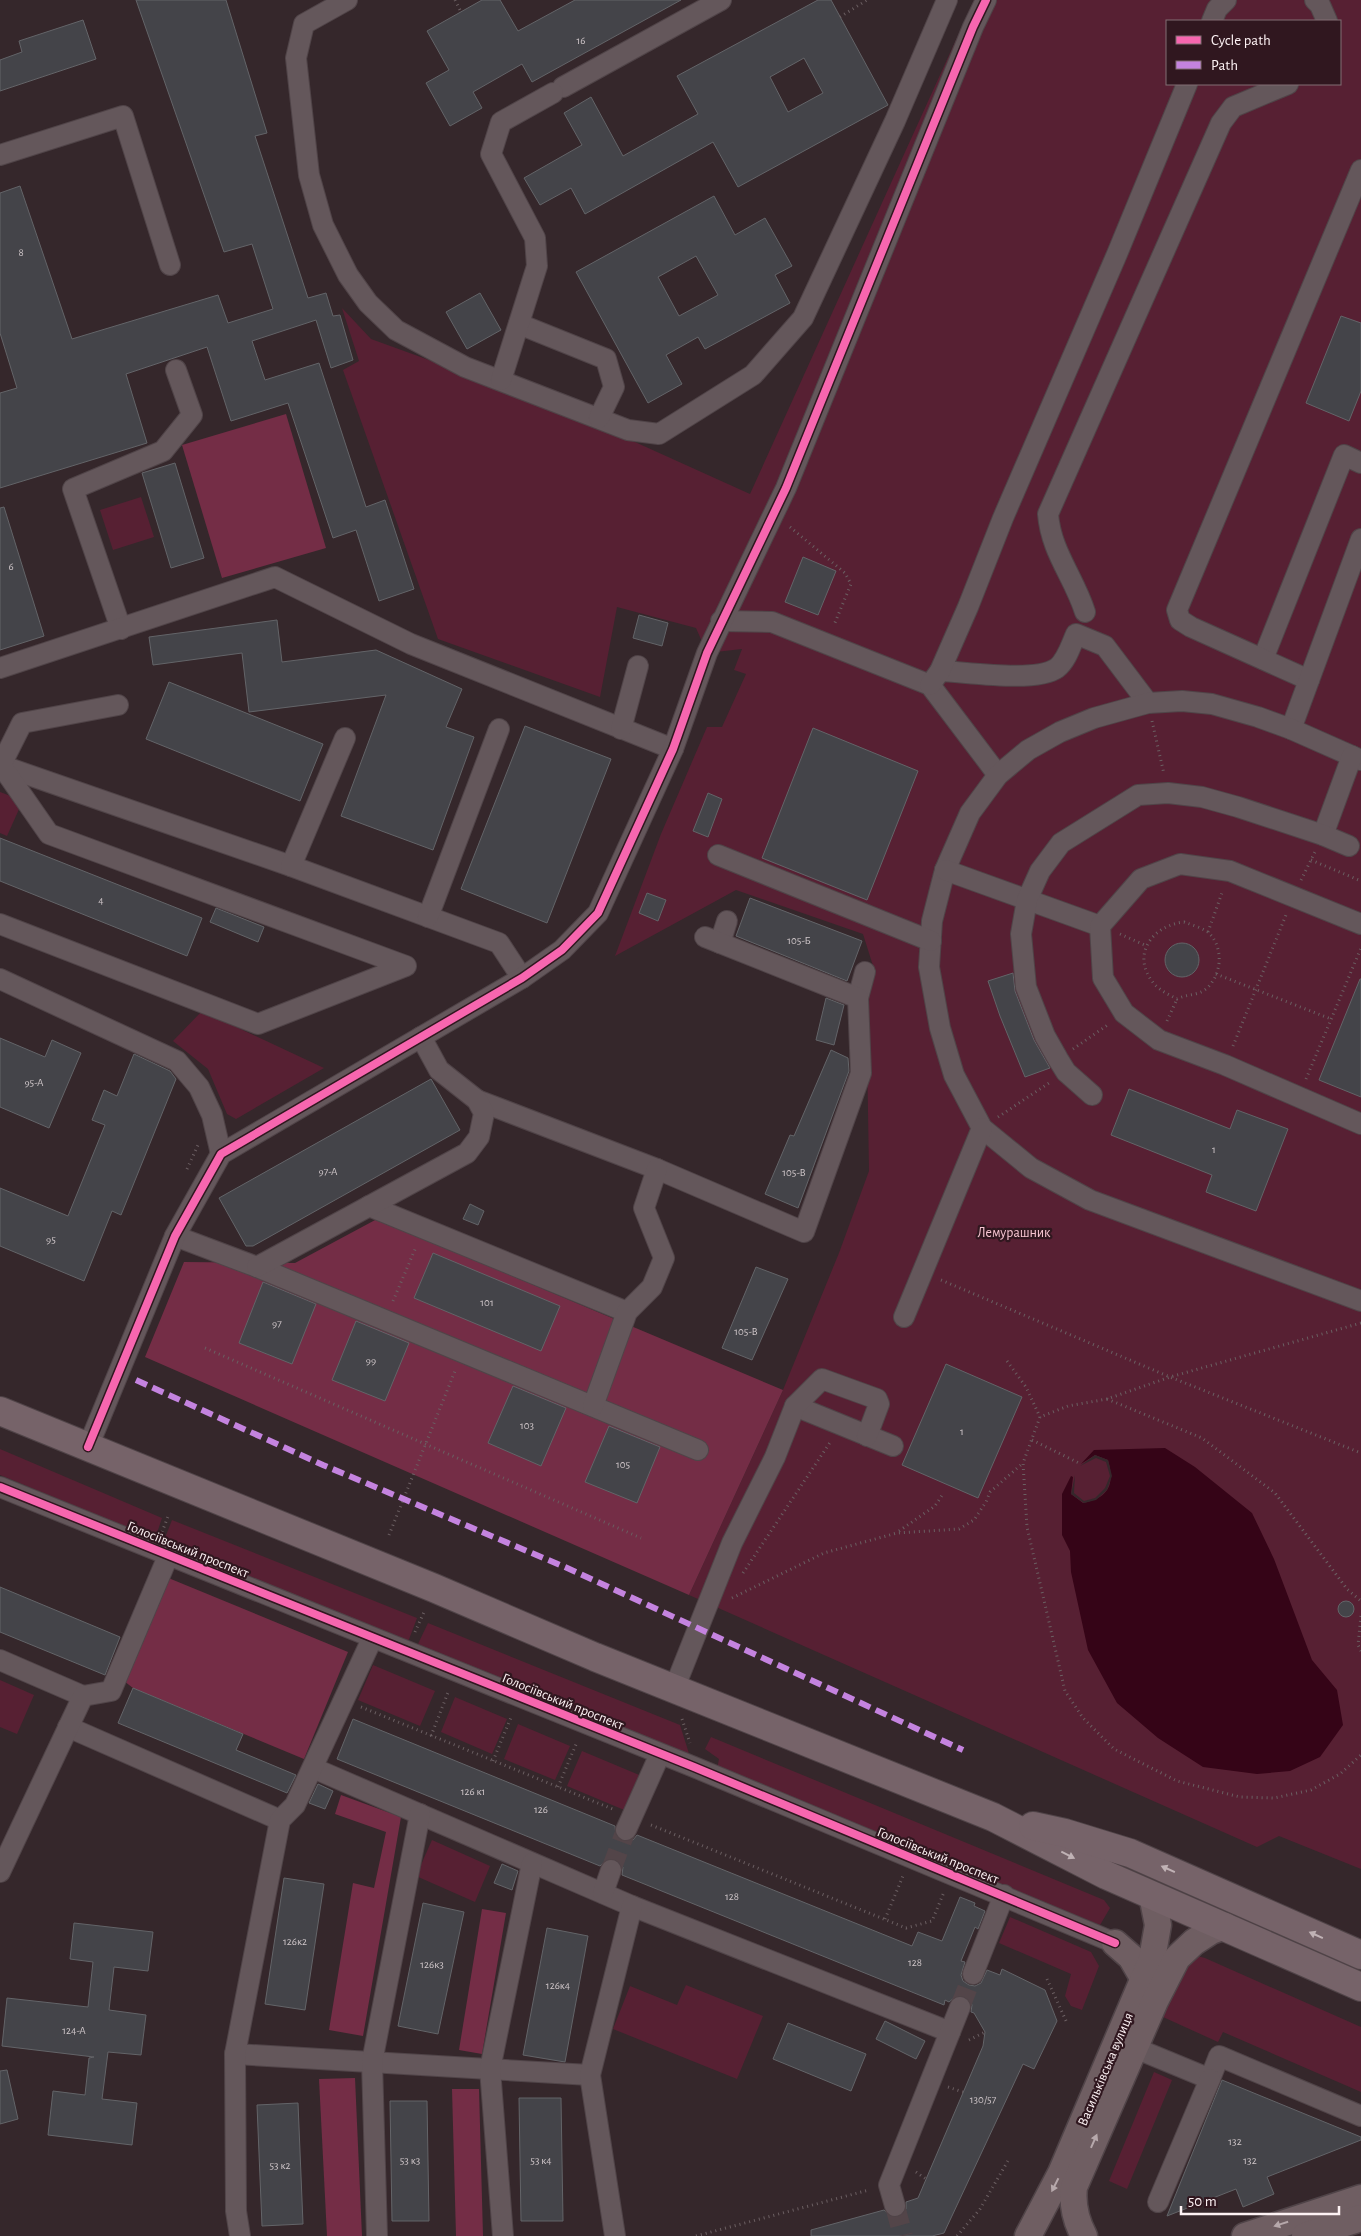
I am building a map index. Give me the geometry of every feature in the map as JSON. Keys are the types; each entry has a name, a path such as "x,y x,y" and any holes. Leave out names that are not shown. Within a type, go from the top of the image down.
{"highway":[{"path":"0,1411 674,1689 993,1817 1106,1875 1361,1987"},
{"path":"993,1817 1065,1833 1130,1853 1361,1955"}],"main road":[{"name":"Васильківська вулиця","path":"1028,2236 1061,2173 1148,1968 1158,1925 1152,1895"},
{"path":"1084,2236 1078,2224 1073,2200 1074,2187 1150,2015 1178,1958 1194,1942 1225,1926"},
{"path":"1116,1943 1148,1968 1150,2015"},
{"path":"1148,1968 1178,1958"},
{"path":"1245,2236 1361,2198"},
{"path":"1305,2236 1361,2218"}],"street":[{"path":"346,0 304,24 296,58 308,175 323,224 348,275 368,303 396,330 465,367 628,430 659,434 753,375 803,318 895,120 944,1"},
{"path":"501,380 536,266 535,238 491,154 501,122 720,0"},
{"path":"88,1447 175,1236 221,1154 522,978 562,950 598,913 673,749 706,653 778,504 973,27 986,0"},
{"path":"1212,20 1217,9 1226,0"},
{"path":"1315,0 1320,5 1327,20"},
{"path":"935,678 1187,85"},
{"path":"1085,612 1081,598 1052,540 1048,514 1221,123 1233,107 1286,85"},
{"path":"0,155 123,116 170,264"},
{"path":"1309,680 1190,627 1180,620 1178,605 1361,170"},
{"path":"519,324 606,359 614,387 599,418"},
{"path":"120,629 73,489 163,451 192,415 176,370"},
{"path":"1262,658 1344,455 1361,463"},
{"path":"1291,729 1361,539"},
{"path":"0,668 275,577 411,644 673,749"},
{"path":"721,621 772,622 826,644 935,678 1030,676 1046,672 1056,668 1064,660 1076,634 1105,646 1148,703"},
{"path":"621,728 638,666"},
{"path":"935,678 998,775"},
{"path":"1324,835 1356,758 1291,729 1212,704 1182,701 1148,703 1094,718 1060,732 1028,750 998,775 970,813 945,870 932,921 929,967 940,1028 954,1075 982,1128 1030,1168 1090,1200 1361,1301"},
{"path":"0,765 22,723 118,705"},
{"path":"428,916 498,729"},
{"path":"291,866 345,738"},
{"path":"0,765 291,866 499,943 522,978"},
{"path":"0,765 49,834 406,966 258,1024 0,924"},
{"path":"1092,1095 1066,1072 1058,1059 1045,1036 1026,987 1021,934 1027,900 1040,871 1061,843 1138,795 1168,793 1202,798 1238,807 1324,835 1349,846"},
{"path":"718,855 931,941"},
{"path":"1361,924 1230,871 1180,864 1141,879 1100,926 1103,978 1124,1013 1159,1040 1225,1065 1361,1124"},
{"path":"945,870 1100,926"},
{"path":"727,921 712,940 858,998"},
{"path":"421,1037 439,1070 477,1100 658,1168 804,1232 861,1073 858,998 866,972"},
{"path":"0,979 177,1061 199,1087 212,1116 221,1154"},
{"path":"257,1267 467,1153 479,1137 484,1113 477,1100"},
{"path":"904,1317 982,1128"},
{"path":"593,1406 628,1312 652,1287 664,1258 644,1208 658,1168"},
{"path":"369,1206 628,1312"},
{"path":"175,1236 257,1267 698,1450"},
{"path":"674,1689 732,1543 775,1457 795,1406 822,1378 876,1399 879,1404 867,1436"},
{"path":"795,1406 893,1446"},
{"name":"Голосіївський проспект","path":"0,1487 660,1754 1116,1943"},
{"path":"0,1660 83,1696 112,1691 168,1554"},
{"path":"240,2236 236,2211 235,2054 280,1820 295,1805 372,1638"},
{"path":"0,1872 7,1841 83,1696"},
{"path":"68,1727 280,1820"},
{"path":"629,1824 660,1754"},
{"path":"313,1768 632,1906 950,2032"},
{"path":"377,2236 372,2062 420,1814"},
{"path":"503,2236 490,2069 532,1863"},
{"path":"602,1893 611,1870"},
{"path":"973,1974 1004,1895"},
{"path":"615,2236 590,2075 632,1906"},
{"path":"895,2206 889,2185 960,2008"},
{"path":"1136,2048 1210,2079"},
{"path":"235,2054 590,2075"},
{"path":"1158,2202 1219,2056 1361,2116"}],"path":[{"path":"455,0 461,12"},
{"path":"840,17 867,0"},
{"path":"778,504 791,528 845,573 851,584 826,644"},
{"path":"1148,703 1168,793"},
{"path":"1225,1065 1294,896 1324,835"},
{"path":"1311,860 1361,881"},
{"path":"1208,932 1230,871"},
{"path":"1184,922 1208,932 1216,942 1219,968 1205,989 1194,995 1177,999 1158,988 1151,980 1146,969 1145,957 1147,946 1153,936 1162,928 1173,923 1184,922"},
{"path":"1100,926 1147,946"},
{"path":"1299,1097 1361,948"},
{"path":"1216,974 1331,1020"},
{"path":"1058,1059 1124,1013"},
{"path":"982,1128 1029,1096"},
{"path":"385,1320 424,1228"},
{"path":"922,1272 1170,1377 1361,1453"},
{"path":"1040,1417 1068,1406 1107,1399 1170,1377 1361,1323"},
{"path":"205,1348 641,1538"},
{"path":"389,1535 462,1352"},
{"path":"1007,1361 1026,1387 1040,1417 1023,1463 1028,1527 1065,1691 1083,1718 1114,1749 1177,1781 1240,1797 1274,1798 1311,1790 1340,1774 1361,1755"},
{"path":"1107,1399 1202,1438 1276,1493 1347,1589 1361,1601"},
{"path":"741,1578 841,1426"},
{"path":"1032,1440 1081,1464"},
{"path":"730,1594 725,1602 824,1553 897,1533 958,1529 974,1520 990,1492 1023,1463"},
{"path":"897,1533 935,1506 943,1494"},
{"path":"1361,1616 1358,1645 1361,1652"},
{"path":"431,1736 450,1689"},
{"path":"343,1700 558,1787 629,1824 906,1928 932,1921 946,1887"},
{"path":"493,1761 512,1715"},
{"path":"558,1787 577,1742"},
{"path":"885,1919 905,1870"},
{"path":"1047,1979 1067,2023"},
{"path":"957,2236 980,2208 1009,2159"},
{"path":"696,2236 889,2185"}],"green space":[{"name":"Лемурашник","path":"974,0 1361,0 1361,1869 1279,1836 1257,1847 689,1595 783,1390 839,1253 869,1171 866,990 874,969 863,934 736,890 615,956 661,834 707,727 722,727 746,674 734,670 742,649 707,653 696,628 617,607 600,697 438,639 343,370 359,361 342,308 371,339 451,368 615,433 750,494"},
{"path":"141,497 154,537 113,550 100,510"},
{"path":"0,792 16,798 20,807 7,836 0,833"},
{"path":"202,1011 324,1068 236,1119 227,1114 208,1069 173,1041"},
{"path":"0,1449 162,1518 155,1539 0,1475"},
{"path":"172,1520 417,1618 408,1642 163,1543"},
{"path":"428,1623 680,1725 691,1760 417,1646"},
{"path":"373,1665 435,1691 420,1726 358,1700"},
{"path":"0,1680 34,1695 17,1734 0,1727"},
{"path":"455,1697 507,1719 492,1754 441,1732"},
{"path":"518,1724 570,1746 555,1780 504,1759"},
{"path":"711,1737 1104,1900 1110,1908 1100,1925 717,1769 719,1759 705,1749"},
{"path":"582,1751 644,1777 629,1812 567,1786"},
{"path":"432,1840 490,1866 475,1902 416,1876"},
{"path":"1010,1917 1091,1952 1099,1966 1082,2010 1071,2006 1065,1996 1071,1974 999,1943"},
{"path":"1197,1956 1361,2027 1361,2092 1223,2032 1218,2042 1163,2017 1181,1972"},
{"path":"686,1985 763,2016 737,2079 613,2029 630,1986 677,2005"},
{"path":"1154,2072 1172,2080 1127,2189 1109,2181"}],"shaded area":[{"path":"286,414 326,548 222,578 182,445"},
{"path":"377,1219 783,1390 689,1595 145,1357 184,1262 295,1263"},
{"path":"1165,1448 1195,1467 1252,1513 1274,1559 1312,1660 1337,1690 1343,1725 1320,1757 1290,1771 1257,1774 1203,1767 1158,1738 1117,1703 1088,1650 1071,1572 1070,1551 1062,1535 1062,1494 1071,1476 1073,1477 1071,1494 1083,1503 1099,1498 1108,1489 1111,1476 1108,1460 1095,1455 1081,1464 1094,1450"},
{"path":"166,1577 348,1652 304,1759 133,1688 124,1681"},
{"path":"341,1795 401,1817 363,2036 329,2030 353,1883 374,1888 386,1832 335,1814"},
{"path":"482,1909 506,1913 482,2054 459,2050"},
{"path":"355,2078 362,2236 327,2236 319,2079"},
{"path":"452,2089 479,2089 483,2236 456,2236"}],"pier":[{"path":"1095,1455 1108,1460 1112,1476 1107,1490 1096,1500 1084,1503 1071,1494 1075,1475 1074,1493 1084,1501 1095,1498 1105,1488 1110,1476 1106,1462 1096,1458 1080,1466"}],"building":[{"path":"136,0 226,0 267,133 255,136 308,298 326,293 333,316 340,315 353,360 331,368 316,320 252,341 265,380 319,363 366,507 385,500 414,589 379,601 356,530 333,538 288,403 231,421 207,347 126,374 147,443 0,488 0,393 17,388 0,333 0,193 20,186 72,339 218,295 228,323 273,309 252,244 224,252"},
{"path":"482,0 500,0 518,31 575,0 681,0 532,82 522,64 473,92 482,108 450,126 426,83 449,70 427,31"},
{"path":"818,0 831,0 888,105 738,187 713,142 585,214 571,188 540,205 524,178 582,145 564,113 591,97 623,156 698,114 677,76","holes":["804,58 823,93 788,112 770,77"]},
{"path":"83,20 96,59 0,91 0,60 22,52 19,41"},
{"path":"714,196 735,235 765,218 792,266 775,275 790,303 705,349 698,337 666,355 682,384 648,403 576,272","holes":["696,256 718,295 679,316 658,277"]},
{"path":"480,293 501,330 467,349 446,312"},
{"path":"1341,316 1361,323 1361,391 1349,421 1306,403"},
{"path":"175,463 204,558 171,568 142,473"},
{"path":"4,507 44,636 0,650 0,508"},
{"path":"803,557 836,571 818,615 785,602"},
{"path":"639,615 668,623 662,646 633,638"},
{"path":"277,620 282,662 376,650 462,689 446,727 474,737 433,850 341,816 386,695 249,712 242,653 153,665 149,637"},
{"path":"169,682 323,744 300,801 146,739"},
{"path":"525,726 611,759 547,923 461,889"},
{"path":"813,728 918,771 867,900 762,858"},
{"path":"708,793 722,799 708,837 693,831"},
{"path":"0,838 202,918 187,956 0,881"},
{"path":"647,893 666,900 658,921 639,913"},
{"path":"750,898 862,941 847,981 736,936"},
{"path":"216,908 264,927 258,942 210,922"},
{"path":"1182,943 1194,948 1199,960 1194,972 1182,977 1170,972 1165,960 1170,948"},
{"path":"1013,973 1015,991 1034,1040 1050,1068 1025,1077 988,981"},
{"path":"1361,979 1361,1097 1319,1080"},
{"path":"826,998 844,1005 834,1045 816,1040"},
{"path":"0,1038 45,1057 52,1040 81,1053 49,1128 0,1107"},
{"path":"831,1050 848,1058 849,1071 798,1208 765,1194 790,1135 794,1136"},
{"path":"134,1054 170,1071 176,1079 121,1215 112,1211 84,1281 0,1246 0,1188 68,1216 105,1125 92,1120 104,1090 117,1096"},
{"path":"431,1079 460,1130 253,1246 246,1246 219,1198"},
{"path":"1129,1089 1230,1129 1237,1110 1288,1129 1256,1211 1206,1192 1212,1175 1111,1135"},
{"path":"470,1204 484,1211 478,1225 463,1219"},
{"path":"433,1253 560,1306 541,1351 414,1298"},
{"path":"756,1267 788,1279 752,1360 722,1348"},
{"path":"263,1282 316,1304 292,1364 239,1343"},
{"path":"356,1321 409,1343 385,1401 332,1380"},
{"path":"946,1364 1022,1397 978,1498 902,1465"},
{"path":"513,1386 566,1408 541,1466 488,1443"},
{"path":"609,1426 660,1447 637,1503 585,1482"},
{"path":"0,1587 120,1637 105,1675 0,1632"},
{"path":"1343,1601 1349,1601 1354,1606 1352,1615 1343,1617 1338,1612 1338,1606"},
{"path":"133,1688 243,1734 236,1750 296,1775 287,1793 118,1723"},
{"path":"353,1719 615,1826 616,1837 622,1841 633,1840 637,1835 912,1946 918,1932 942,1941 960,1897 975,1903 974,1906 985,1911 978,1929 975,1927 961,1961 965,1962 961,1975 963,1981 975,1986 981,1983 987,1970 1000,1975 1002,1969 1045,1990 1057,2021 1034,2069 1023,2064 944,2233 932,2236 811,2236 811,2230 884,2210 892,2217 899,2217 906,2209 906,2202 918,2198 983,2046 985,2032 974,2013 971,2012 972,2005 969,1999 958,1995 949,2002 945,2000 944,2005 622,1875 623,1867 615,1859 608,1858 600,1866 337,1759"},
{"path":"318,1784 333,1791 325,1809 309,1803"},
{"path":"502,1864 518,1871 512,1890 494,1883"},
{"path":"284,1878 324,1884 305,2010 265,2004"},
{"path":"423,1903 464,1912 438,2034 398,2026"},
{"path":"74,1923 153,1932 148,1971 114,1967 109,2010 146,2015 141,2055 108,2052 102,2099 137,2103 132,2145 48,2135 53,2091 85,2095 89,2058 94,2057 2,2046 7,1998 88,2007 93,1962 70,1959"},
{"path":"547,1928 588,1936 565,2062 523,2055"},
{"path":"885,2021 925,2041 916,2059 876,2039"},
{"path":"788,2023 866,2054 851,2091 773,2059"},
{"path":"7,2070 18,2119 0,2124 0,2071"},
{"path":"1222,2080 1361,2137 1361,2140 1267,2177 1274,2194 1243,2207 1236,2189 1167,2216"},
{"path":"519,2098 561,2098 563,2221 521,2221"},
{"path":"390,2101 427,2101 429,2221 392,2221"},
{"path":"298,2103 303,2224 262,2226 257,2105"}],"tunnel":[{"path":"611,1870 626,1830"},
{"path":"960,2007 973,1974"},
{"path":"895,2206 903,2236"}],"marked path":[{"path":"136,1380 323,1465 565,1567 963,1750"}],"cycle path":[{"path":"88,1447 175,1236 221,1154 522,978 562,950 598,913 673,749 707,653 786,488 973,27 986,0"},
{"path":"0,1487 694,1767 1115,1943"}]}
